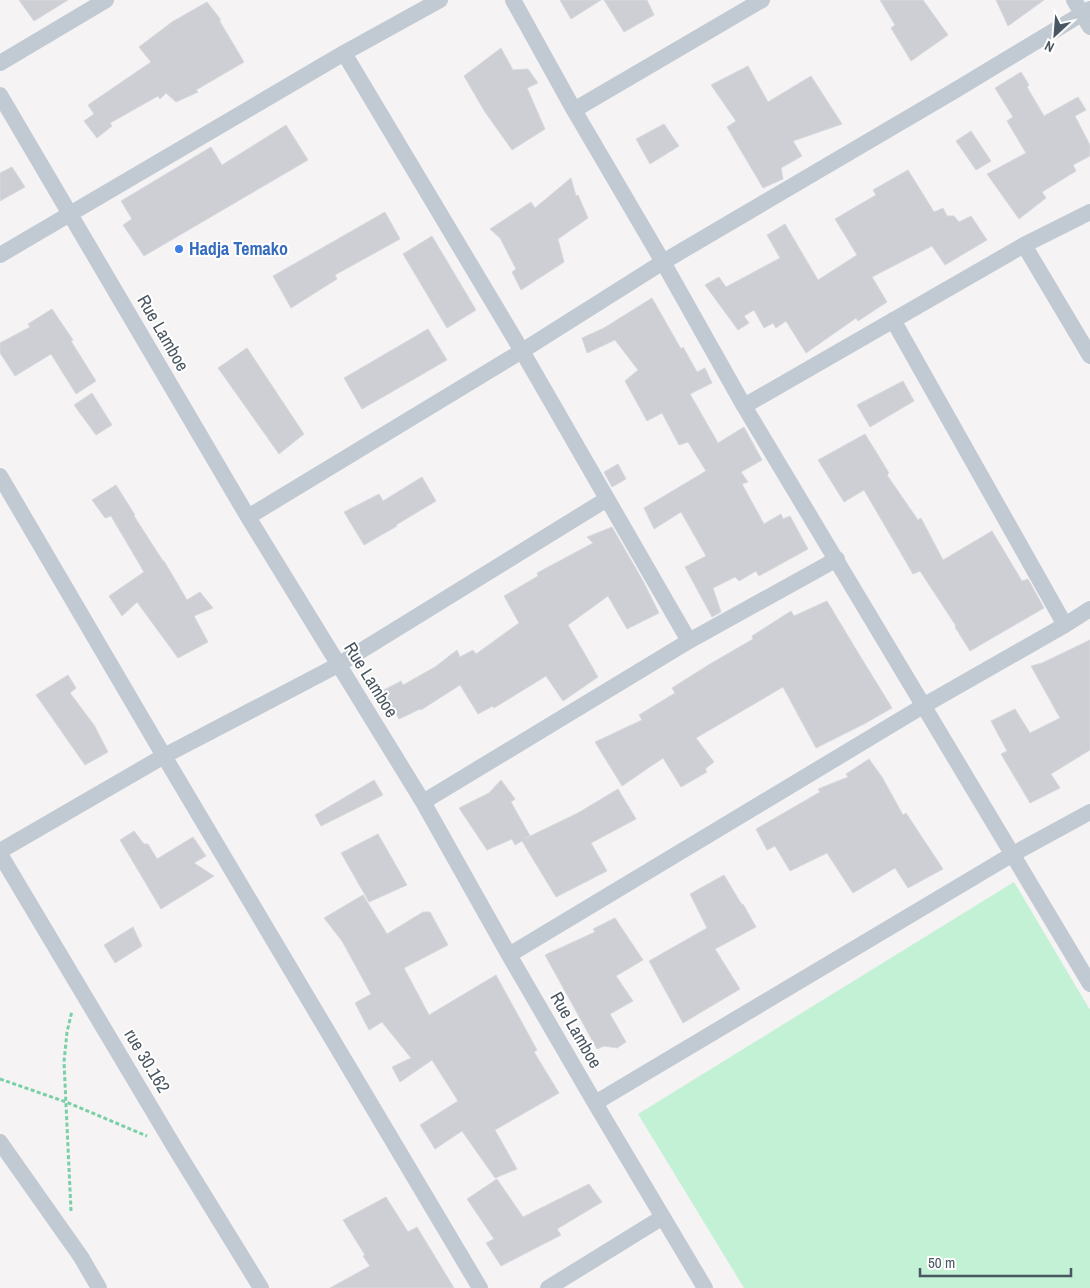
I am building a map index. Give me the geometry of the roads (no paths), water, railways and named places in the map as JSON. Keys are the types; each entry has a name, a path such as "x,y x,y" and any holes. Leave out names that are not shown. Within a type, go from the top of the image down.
{"street":[{"path":"0,63 106,0"},
{"path":"0,255 344,53 440,0"},
{"path":"512,0 744,406 1090,984"},
{"path":"574,110 762,0"},
{"path":"248,518 522,351 663,262 1084,13"},
{"path":"344,53 522,351 689,641"},
{"name":"Rue Lamboe","path":"0,95 248,518 423,802 509,956 705,1288"},
{"path":"744,406 1024,245 1090,212"},
{"path":"1024,245 1090,356"},
{"path":"893,320 1065,625"},
{"path":"0,476 480,1288"},
{"path":"0,852 164,756 338,665 607,499"},
{"path":"423,802 689,641 836,559"},
{"path":"509,956 923,706 1090,609"},
{"path":"595,1103 1013,854 1090,812"},
{"name":"rue 30.162","path":"0,852 175,1148 261,1288"},
{"path":"0,1142 82,1257 99,1288"},
{"path":"548,1288 663,1217"}],"place":[{"name":"Hadja Temako","path":"179,249"}]}
